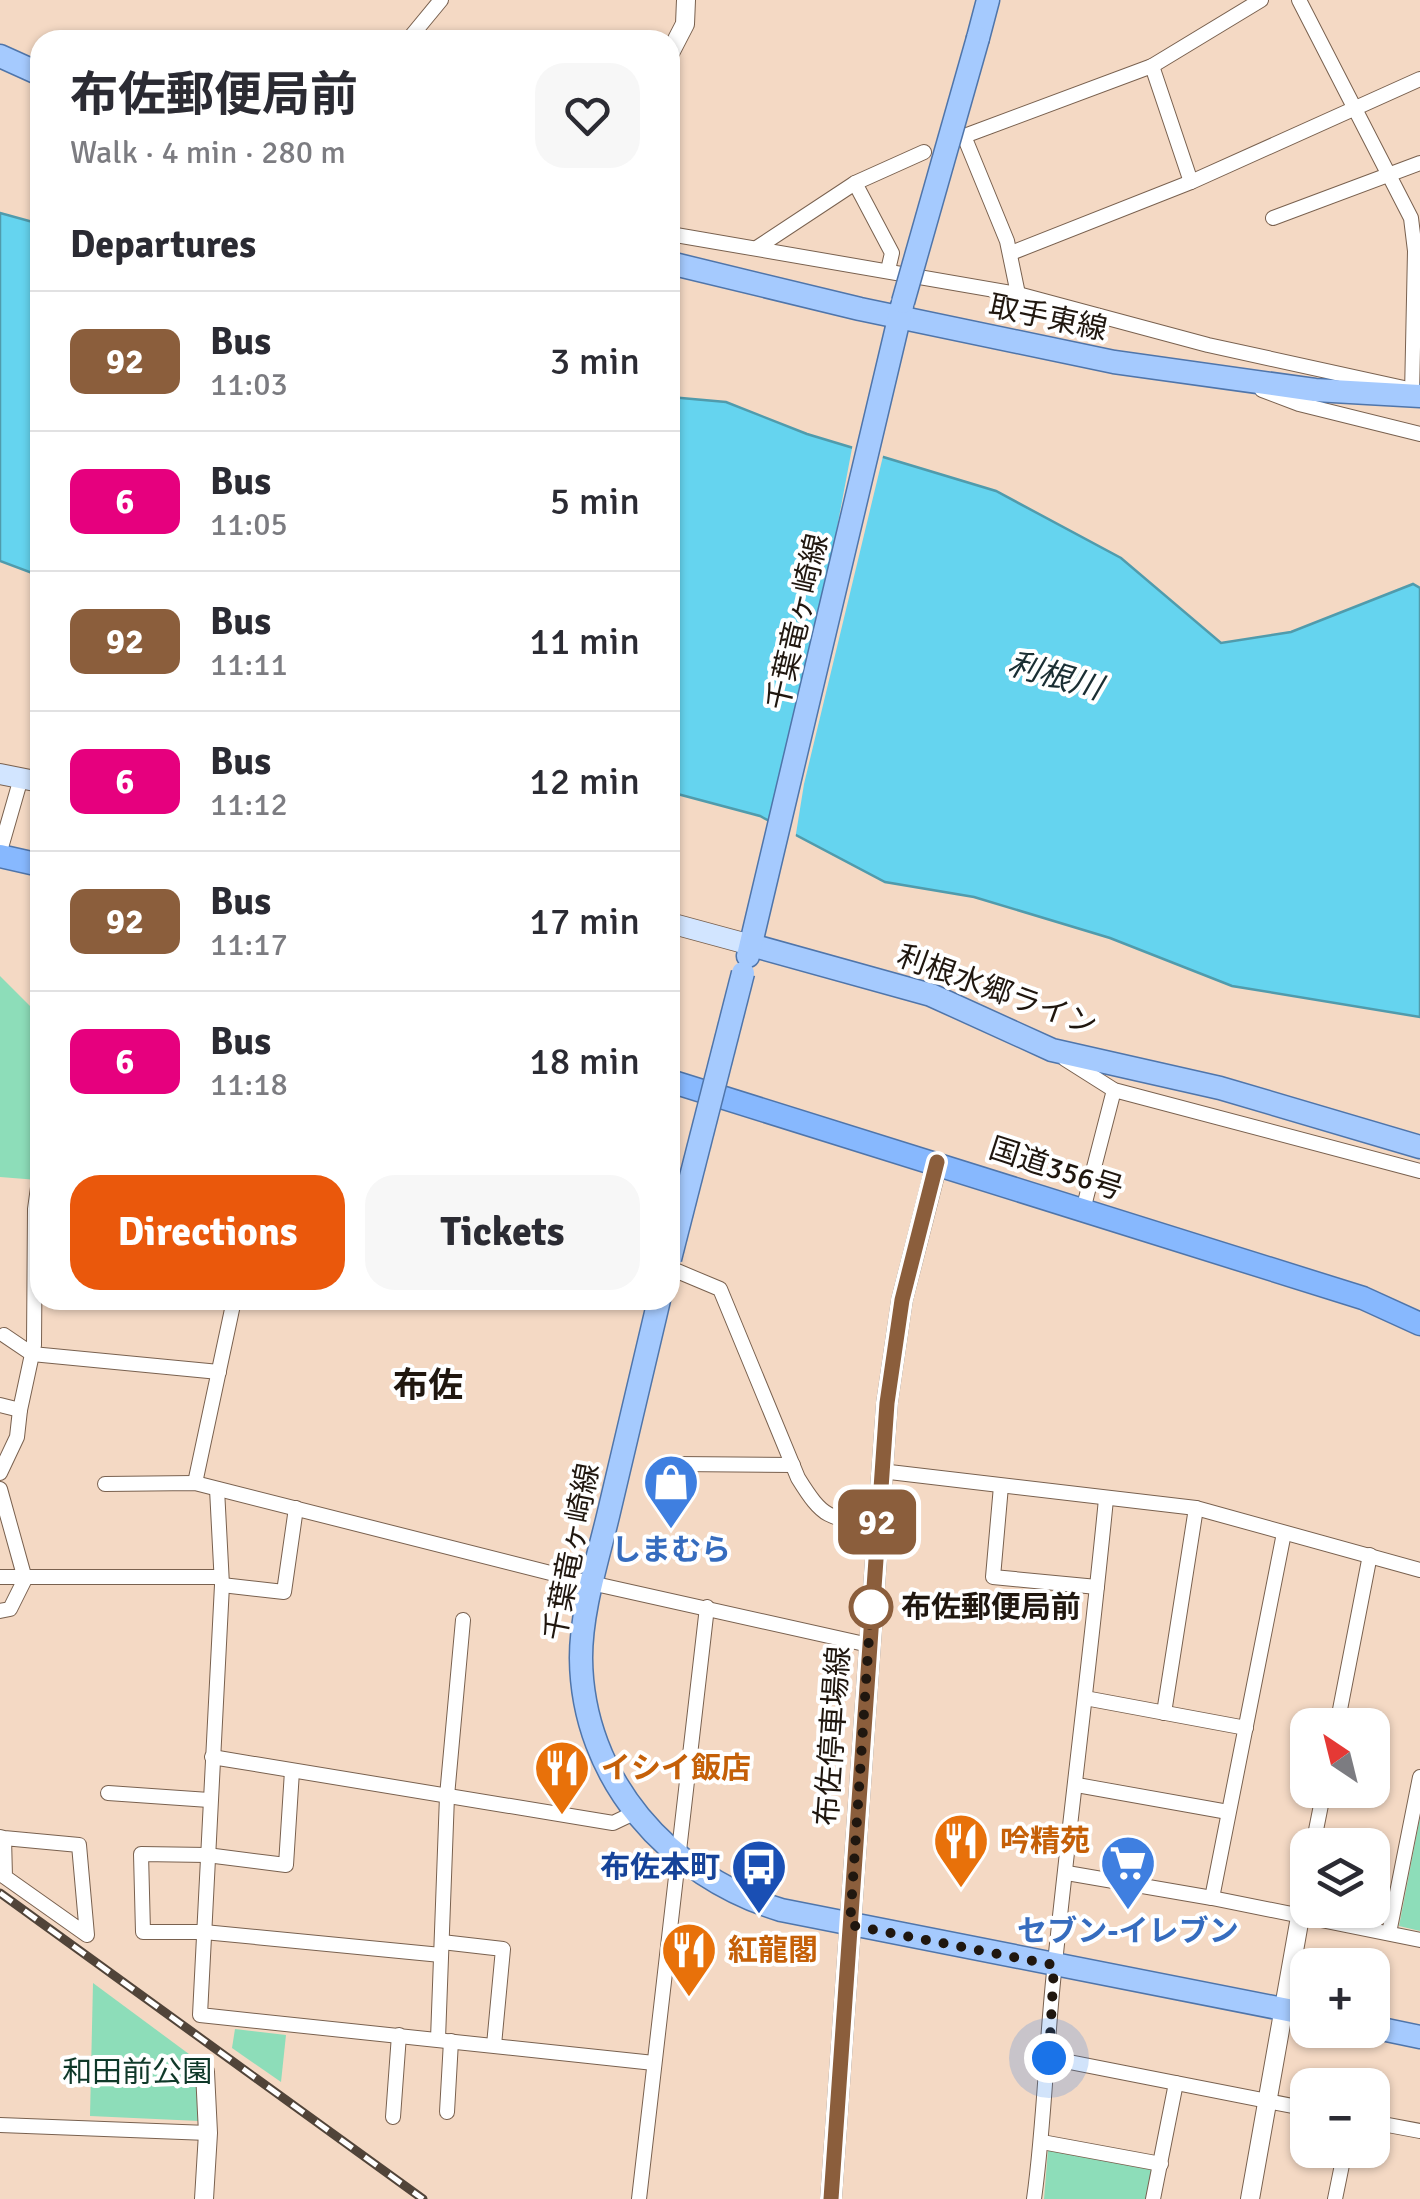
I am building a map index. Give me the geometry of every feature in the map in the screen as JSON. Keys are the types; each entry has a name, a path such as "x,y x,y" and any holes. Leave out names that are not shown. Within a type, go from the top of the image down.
{"highway":[{"path":"0,853 30,862"},
{"name":"国道356号","path":"680,1084 1363,1298 1420,1324"}],"main road":[{"name":"千葉竜ヶ崎線","path":"680,1219 754,936 893,345 988,0"},
{"path":"0,56 30,70"},
{"name":"取手東線","path":"680,265 902,310 1064,354 1243,382 1416,396"},
{"name":"利根水郷ライン","path":"680,925 754,936 931,995 1052,1050 1282,1106 1420,1147"},
{"name":"布佐停車場線","path":"831,2199 890,1371 902,1300 937,1162"},
{"name":"千葉竜ヶ崎線","path":"657,1310 582,1639 586,1698 607,1768 634,1813 679,1859 725,1889 756,1902 850,1925 1290,2011"},
{"path":"1390,2031 1420,2037"}],"street":[{"path":"416,30 441,0"},
{"path":"680,34 685,24 686,0"},
{"path":"1018,294 1011,253 966,141 967,135 1152,66 1261,0"},
{"path":"1299,0 1411,218 1418,250 1416,396"},
{"path":"1152,66 1191,182"},
{"path":"1011,253 1191,182 1420,79"},
{"path":"758,247 855,183 924,152"},
{"path":"1273,218 1420,163"},
{"path":"855,183 892,253 888,270"},
{"path":"680,235 1018,294 1261,358 1401,385 1416,396"},
{"path":"1243,382 1299,404 1420,434"},
{"path":"0,853 20,778"},
{"path":"1052,1050 1114,1090 1420,1171"},
{"path":"1114,1090 1162,1075"},
{"path":"1083,1210 1114,1090"},
{"path":"680,1272 720,1289 794,1466 816,1506 826,1516 877,1522"},
{"path":"0,1473 17,1437 32,1354 33,1310"},
{"path":"195,1484 232,1310"},
{"path":"4,1335 32,1354 219,1372"},
{"path":"0,1405 20,1410"},
{"path":"677,1464 794,1466"},
{"path":"881,1471 1196,1508 1420,1570"},
{"path":"105,1484 195,1484 216,1488 592,1583 869,1645"},
{"path":"1001,1486 993,1577 1098,1587"},
{"path":"216,1488 222,1581 200,2015 654,2063"},
{"path":"0,1489 25,1579 10,1609 0,1611"},
{"path":"1034,2199 1042,2142 1054,1965 1106,1499"},
{"path":"0,1577 222,1581 284,1592 296,1508"},
{"path":"1164,1713 1196,1508"},
{"path":"1212,1898 1284,1533"},
{"path":"1340,1708 1370,1555"},
{"path":"639,2199 708,1607"},
{"path":"447,2112 441,1949 447,1796 462,1620"},
{"path":"1085,1698 1246,1728"},
{"path":"212,1757 613,1824 634,1813"},
{"path":"292,1770 286,1865 207,1854 141,1854 143,1932 204,1932 503,1950 494,2045"},
{"path":"1388,1933 1420,1778"},
{"path":"1077,1785 1228,1812"},
{"path":"108,1793 209,1800"},
{"path":"2,1838 79,1846 87,1936 5,1877 2,1838"},
{"path":"1066,1873 1290,1915"},
{"path":"1250,2199 1298,1928"},
{"path":"1360,1928 1420,1940"},
{"path":"393,2116 399,2036"},
{"path":"1049,2058 1290,2106"},
{"path":"204,2199 208,2133 205,2072"},
{"path":"1153,2199 1176,2083"},
{"path":"1390,2125 1420,2131"},
{"path":"0,2126 208,2133"},
{"path":"1042,2142 1160,2164"},
{"path":"1335,2199 1341,2168"}],"green space":[{"path":"0,976 30,1006 30,1179 0,1177"},
{"path":"1420,1817 1420,1931 1399,1926"},
{"name":"和田前公園","path":"93,1983 197,2060 199,2121 90,2116"},
{"path":"235,2029 286,2035 281,2082 232,2048"},
{"path":"1048,2150 1154,2169 1147,2199 1044,2199"}],"water":[{"path":"0,213 30,221 30,572 0,561"},
{"name":"利根川","path":"680,398 726,402 807,434 996,491 1121,558 1221,643 1291,632 1413,584 1420,588 1420,1017 1232,986 1110,938 974,897 885,882 760,816 680,795"}],"pier":[{"path":"853,443 884,452 804,784 795,840 767,826 819,623"}],"railway":[{"path":"0,1893 423,2199"}],"bus line":[{"name":"92","path":"831,2199 887,1403 902,1300 937,1162"}],"place":[{"name":"しまむら","path":"671,1531"},
{"name":"布佐郵便局前","path":"871,1607"},
{"name":"イシイ飯店","path":"562,1817"},
{"name":"吟精苑","path":"961,1890"},
{"name":"セブン-イレブン","path":"1128,1912"},
{"name":"布佐本町","path":"759,1916"},
{"name":"紅龍閣","path":"689,1999"}],"district":[{"name":"布佐","path":"428,1385"}],"route":[{"path":"871,1607 850,1925 1054,1965 1049,2058"}]}
